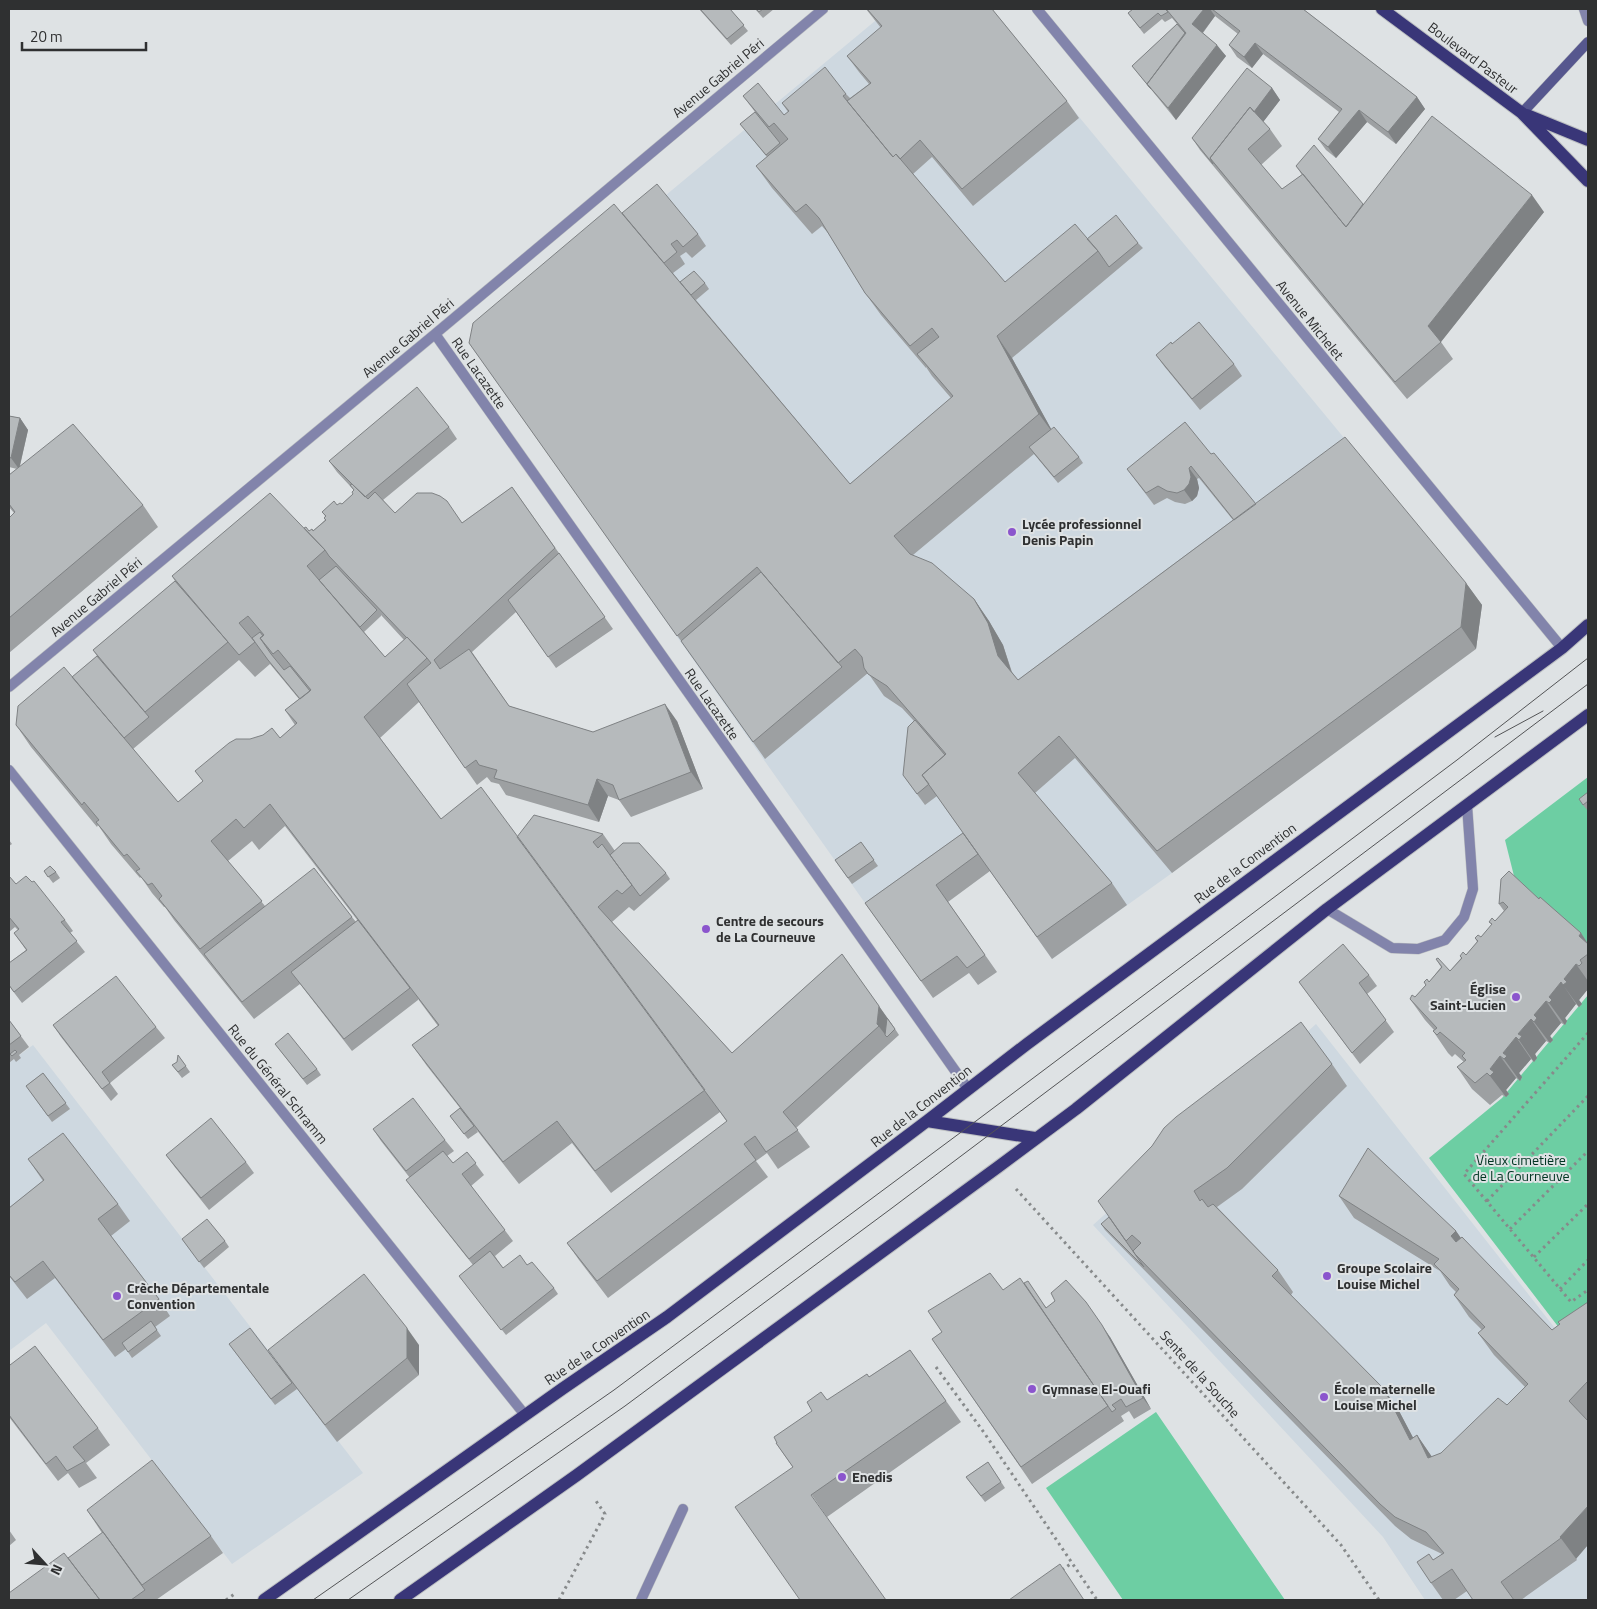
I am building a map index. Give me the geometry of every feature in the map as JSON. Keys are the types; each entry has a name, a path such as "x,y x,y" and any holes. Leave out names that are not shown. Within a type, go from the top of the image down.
{"main road":[{"name":"Boulevard Pasteur","path":"1382,9 1522,113 1588,181"},
{"path":"1522,113 1588,42"},
{"name":"Boulevard Pasteur","path":"1522,113 1588,140"},
{"name":"Rue de la Convention","path":"264,1600 675,1311 968,1089 1562,648 1588,625"},
{"path":"400,1600 577,1475 998,1168 1035,1138 1076,1109 1327,910 1588,715"},
{"path":"928,1121 1035,1138"}],"street":[{"name":"Avenue Gabriel Péri","path":"9,687 823,9"},
{"name":"Avenue Michelet","path":"1037,9 1562,648"},
{"path":"1584,9 1588,21"},
{"name":"Rue Lacazette","path":"435,334 968,1089"},
{"name":"Rue du Général Schramm","path":"9,770 525,1415"},
{"path":"1327,910 1392,948 1418,949 1445,940 1464,917 1473,890 1467,805"},
{"path":"641,1600 683,1509"}],"path":[{"path":"1588,1033 1464,1174 1571,1302 1588,1290"},
{"path":"1487,1201 1588,1096"},
{"path":"1510,1229 1588,1151"},
{"name":"Sente de la Souche","path":"998,1168 1341,1545 1379,1600"},
{"path":"1534,1257 1588,1204"},
{"path":"1560,1289 1588,1260"},
{"path":"936,1367 985,1434 1097,1600"},
{"path":"559,1600 605,1514 593,1498"},
{"path":"1056,1574 1072,1563"}],"shaded area":[{"name":"Lycée professionnel Denis Papin","path":"990,9 1482,605 1172,873 1052,959 976,850 877,920 485,365 630,225 875,21"},
{"name":"Groupe Scolaire Louise Michel","path":"1316,1024 1565,1341 1588,1327 1588,1600 1425,1600 1383,1537 1093,1225"},
{"name":"Crèche Départementale Convention","path":"33,1045 363,1473 232,1564 46,1323 9,1351 9,1063"}],"green space":[{"path":"1588,777 1588,951 1517,888 1505,840"},
{"name":"Vieux cimetière de La Courneuve","path":"1588,995 1588,1316 1563,1333 1429,1158 1502,1098"},
{"path":"1156,1412 1285,1600 1123,1600 1046,1488"}],"building":[{"path":"700,9 730,9 744,25 727,39"},
{"path":"867,9 992,9 1067,101 962,189 920,140 900,159 896,154 893,157 847,101 871,83 847,56 882,26"},
{"path":"1133,9 1165,9 1168,12 1161,16 1158,13 1140,28 1128,13"},
{"path":"1166,9 1204,9 1192,24 1217,45 1168,108 1147,84 1186,33"},
{"path":"1212,9 1303,9 1417,97 1388,132 1359,110 1328,147 1318,139 1342,109 1255,43 1244,57 1229,45 1240,31"},
{"path":"1177,24 1185,33 1147,84 1151,89 1132,66"},
{"path":"825,67 846,94 843,96 893,157 896,154 1005,282 1075,224 1098,251 997,336 1039,414 894,536 910,554 932,563 974,599 988,623 998,656 1018,680 1345,437 1466,583 1461,627 1157,851 1059,736 1018,773 1112,883 1037,937 922,775 946,754 887,686 868,674 864,668 862,657 855,649 838,663 757,567 677,636 469,343 473,323 614,204 850,484 953,396 917,354 939,337 932,328 910,346 865,293 819,218 806,204 796,212 756,166 788,139 774,123 769,127 743,96 758,83 784,115 789,111 782,103"},
{"path":"1247,68 1272,88 1254,112 1250,107 1210,158 1213,164 1192,138"},
{"path":"1250,107 1270,129 1248,149 1282,189 1303,174 1346,227 1432,116 1532,195 1428,326 1441,342 1395,382 1210,158"},
{"path":"755,112 780,143 766,155 740,124"},
{"path":"1314,145 1363,204 1346,227 1296,166"},
{"path":"657,184 698,234 683,247 677,240 671,244 677,252 664,263 622,213"},
{"path":"1116,215 1138,243 1109,267 1087,239"},
{"path":"694,271 705,283 691,295 680,282"},
{"path":"1199,322 1234,364 1192,399 1156,355"},
{"path":"417,387 449,427 365,497 329,461"},
{"path":"9,416 20,418 11,458 9,457"},
{"path":"1185,422 1211,454 1214,453 1256,504 1234,520 1191,466 1189,468 1191,477 1189,484 1184,490 1177,493 1167,491 1158,486 1146,493 1127,469"},
{"path":"73,424 143,505 9,618 9,518 15,512 9,504 9,475"},
{"path":"1054,427 1079,457 1054,477 1029,447"},
{"path":"352,484 368,499 375,492 395,513 417,493 432,493 447,501 462,523 512,487 555,548 434,660 440,669 469,649 509,706 593,732 665,704 691,772 619,800 613,785 597,779 588,805 494,778 497,770 479,765 476,760 465,768 407,684 431,663 304,528 306,527 309,531 312,529 313,531 326,520 324,518 326,516 322,512 334,501 337,505 342,504 353,494 354,490 350,485"},
{"path":"270,493 325,550 307,566 385,657 407,637 427,658 364,717 441,819 481,787 705,1090 595,1171 557,1121 503,1162 412,1045 439,1025 270,804 244,828 236,819 211,841 262,901 200,949 159,899 162,896 152,883 148,885 136,871 140,869 127,854 124,856 96,822 99,820 84,802 82,805 16,725 18,706 64,667 178,802 203,781 195,771 229,743 236,739 250,739 263,735 272,728 280,738 297,723 285,710 311,690 278,650 273,654 260,638 264,635 248,616 239,623 255,642 239,655 172,576"},
{"path":"559,553 605,617 548,657 508,600"},
{"path":"336,566 377,610 360,627 319,580"},
{"path":"761,572 842,667 753,742 681,641"},
{"path":"175,581 228,642 145,712 93,650"},
{"path":"260,632 263,636 260,638 284,670 290,666 310,691 300,699 252,638"},
{"path":"97,656 149,717 124,738 72,677"},
{"path":"915,720 945,755 922,775 929,784 917,794 903,775 908,727"},
{"path":"1588,792 1588,801 1583,805 1579,799"},
{"path":"534,815 603,834 593,842 598,848 602,844 632,885 622,894 617,890 598,907 732,1053 842,954 879,1006 877,1024 879,1026 783,1112 798,1130 766,1152 755,1136 744,1144 756,1160 597,1281 567,1243 727,1121 517,837"},
{"path":"963,833 978,854 936,885 985,955 967,968 957,956 921,981 865,903"},
{"path":"861,842 874,860 848,878 835,860"},
{"path":"623,843 639,843 666,873 640,896 610,855"},
{"path":"50,866 56,872 48,877 44,871"},
{"path":"314,868 352,917 242,1002 204,954"},
{"name":"Église Saint-Lucien","path":"1509,871 1539,899 1540,897 1581,933 1579,936 1588,944 1588,954 1580,960 1582,963 1579,966 1576,964 1564,979 1567,982 1563,985 1561,982 1549,997 1552,1000 1549,1003 1546,1001 1534,1015 1537,1018 1534,1022 1531,1019 1518,1034 1522,1036 1519,1040 1516,1037 1503,1053 1507,1056 1504,1059 1500,1056 1490,1069 1494,1072 1490,1076 1487,1073 1475,1083 1457,1067 1466,1060 1462,1056 1465,1053 1440,1032 1437,1035 1433,1031 1437,1028 1410,999 1412,995 1415,997 1426,985 1424,982 1427,979 1429,982 1442,967 1436,959 1438,958 1450,971 1462,958 1460,956 1463,952 1466,955 1478,941 1475,938 1478,935 1481,937 1492,924 1489,922 1492,918 1495,921 1508,907 1503,902 1499,904 1501,879"},
{"path":"9,876 16,884 26,876 32,882 34,881 65,920 61,922 77,941 14,992 9,985 9,963 27,950 14,933 19,929 9,917"},
{"path":"358,920 410,988 344,1039 291,972"},
{"path":"1343,944 1369,975 1359,983 1386,1020 1352,1053 1299,982"},
{"path":"116,976 156,1027 102,1072 110,1083 102,1089 53,1025"},
{"path":"887,1018 895,1029 887,1037 885,1035"},
{"path":"9,1020 21,1036 9,1045"},
{"path":"1301,1022 1332,1064 1227,1168 1194,1191 1200,1201 1202,1199 1208,1207 1213,1204 1278,1270 1272,1276 1384,1389 1410,1440 1417,1435 1428,1458 1441,1453 1498,1398 1507,1405 1528,1384 1478,1333 1485,1327 1454,1295 1459,1289 1434,1264 1439,1259 1339,1196 1368,1148 1456,1231 1451,1236 1456,1242 1462,1237 1552,1330 1560,1324 1558,1322 1588,1302 1588,1381 1569,1401 1588,1421 1588,1506 1561,1538 1501,1582 1514,1600 1473,1600 1452,1569 1431,1583 1417,1562 1429,1554 1433,1560 1444,1553 1426,1532 1395,1517 1380,1504 1135,1254 1133,1251 1141,1243 1132,1235 1126,1241 1098,1201 1152,1146 1164,1128 1176,1117"},
{"path":"288,1033 317,1069 303,1079 275,1044"},
{"path":"15,1050 17,1052 12,1056 10,1054"},
{"path":"178,1055 186,1066 178,1072 172,1065 177,1062"},
{"path":"43,1073 66,1103 48,1116 26,1086"},
{"path":"413,1098 445,1140 406,1171 373,1129"},
{"path":"460,1108 474,1126 464,1134 450,1116"},
{"path":"211,1118 246,1162 201,1198 166,1155"},
{"path":"63,1133 118,1204 98,1219 159,1299 103,1340 43,1261 15,1282 9,1275 9,1208 44,1180 28,1159"},
{"path":"443,1151 453,1163 467,1152 476,1163 462,1174 505,1230 469,1259 406,1180"},
{"path":"1109,1217 1144,1267 1101,1224"},
{"path":"207,1219 225,1241 199,1262 182,1239"},
{"path":"490,1251 503,1268 520,1255 527,1265 532,1262 554,1288 501,1330 459,1276"},
{"name":"Gymnase El-Ouafi","path":"990,1273 1003,1290 1020,1278 1108,1406 1021,1467 932,1339 942,1332 928,1311"},
{"path":"364,1274 407,1328 407,1358 325,1425 268,1350"},
{"path":"1066,1280 1086,1302 1102,1325 1143,1398 1126,1407 1121,1399 1112,1405 1116,1409 1112,1412 1024,1283 1028,1281 1046,1308 1055,1301 1051,1293"},
{"path":"151,1321 157,1330 128,1352 122,1343"},
{"path":"250,1328 292,1383 271,1399 229,1344"},
{"path":"35,1346 98,1428 73,1447 85,1461 67,1471 56,1456 46,1464 9,1415 9,1362 10,1365"},
{"name":"Enedis","path":"910,1350 946,1401 811,1495 886,1600 800,1600 735,1507 793,1467 776,1443 774,1437 812,1411 807,1402 821,1392 827,1400 867,1374 869,1377"},
{"path":"152,1460 211,1536 142,1585 87,1510"},
{"path":"988,1462 1001,1482 981,1496 966,1477"},
{"path":"103,1532 145,1590 131,1600 100,1600 68,1558"},
{"path":"64,1553 100,1600 9,1600 9,1593"},
{"path":"1060,1564 1084,1600 1009,1600"}],"tram line":[{"path":"313,1600 614,1390 1457,760 1588,658"},
{"path":"348,1600 625,1406 892,1208 1588,684"},
{"path":"1495,737 1543,711"}],"place":[{"name":"Lycée professionnel Denis Papin","path":"1012,532"},
{"name":"Centre de secours de La Courneuve","path":"706,929"},
{"name":"Église Saint-Lucien","path":"1516,997"},
{"name":"Groupe Scolaire Louise Michel","path":"1327,1276"},
{"name":"Crèche Départementale Convention","path":"117,1296"},
{"name":"Gymnase El-Ouafi","path":"1032,1389"},
{"name":"École maternelle Louise Michel","path":"1324,1397"},
{"name":"Enedis","path":"842,1477"}]}
